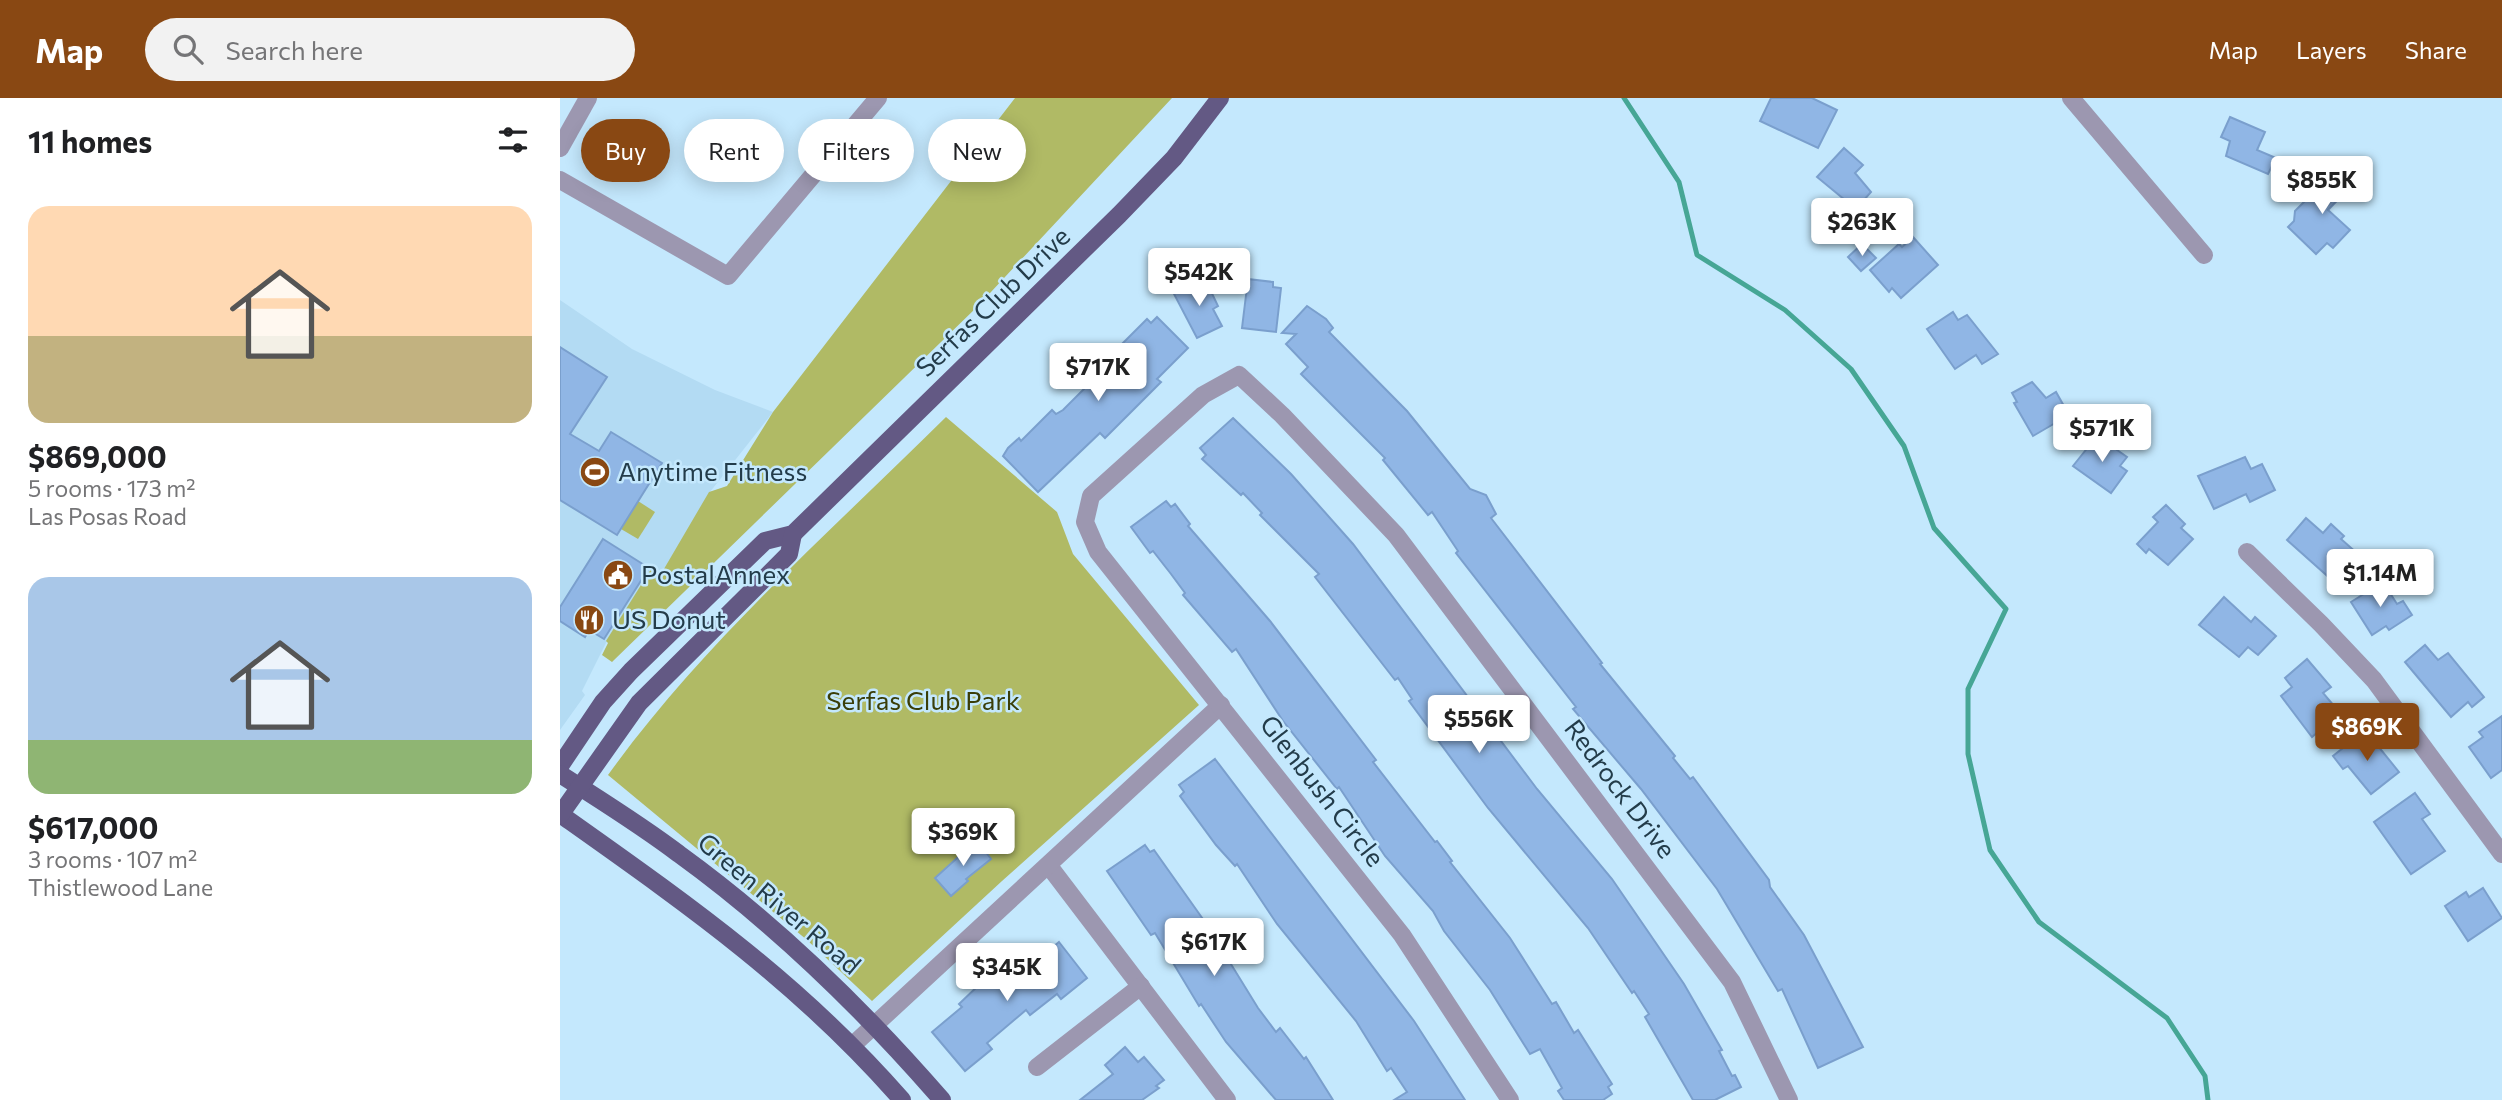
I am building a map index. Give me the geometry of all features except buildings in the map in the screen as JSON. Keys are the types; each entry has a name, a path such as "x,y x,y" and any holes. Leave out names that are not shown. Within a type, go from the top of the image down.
{"main road":[{"name":"Serfas Club Drive","path":"560,766 603,702 631,671 765,541 793,534 1119,215 1174,158 1220,98"},
{"name":"Serfas Club Drive","path":"560,814 639,703 789,554 793,534"},
{"name":"Green River Road","path":"560,774 680,854 747,907 876,1024 942,1100"},
{"path":"560,814 670,891 754,955 853,1044 902,1100"}],"street":[{"path":"560,148 588,98"},
{"path":"560,180 728,276 878,98"},
{"path":"2071,98 2204,255"},
{"name":"Glenbush Circle","path":"1239,375 1203,395 1091,496 1085,522 1098,552 1402,935 1510,1100"},
{"name":"Redrock Drive","path":"1239,375 1282,415 1412,556 1732,982 1789,1100"},
{"path":"2247,552 2374,680 2502,853"},
{"path":"853,1044 1221,705"},
{"path":"1049,866 1227,1100"},
{"path":"1037,1067 1141,986"}],"shaded area":[{"path":"560,300 632,349 715,390 773,412 710,492 661,575 652,569 607,641 582,691 585,695 560,730"}],"green space":[{"path":"1015,98 1172,98 977,307 612,662 602,655 608,643 606,641 651,569 661,574 709,492 727,486 773,412 950,182 1026,182 1026,119 999,119"},
{"name":"Serfas Club Park","path":"946,417 1057,512 1073,554 1199,705 872,1001 807,940 608,775 645,726 727,634"},
{"path":"638,501 655,512 638,539 621,529"}],"waterway":[{"path":"1624,98 1679,182 1697,255 1785,310 1851,369 1904,446 1934,528 2006,609 1968,689 1968,754 1990,850 2039,922 2167,1018 2205,1076 2208,1100"}],"place":[{"name":"Anytime Fitness","path":"595,472"},
{"name":"PostalAnnex","path":"618,575"},
{"name":"US Donut","path":"589,620"}]}
